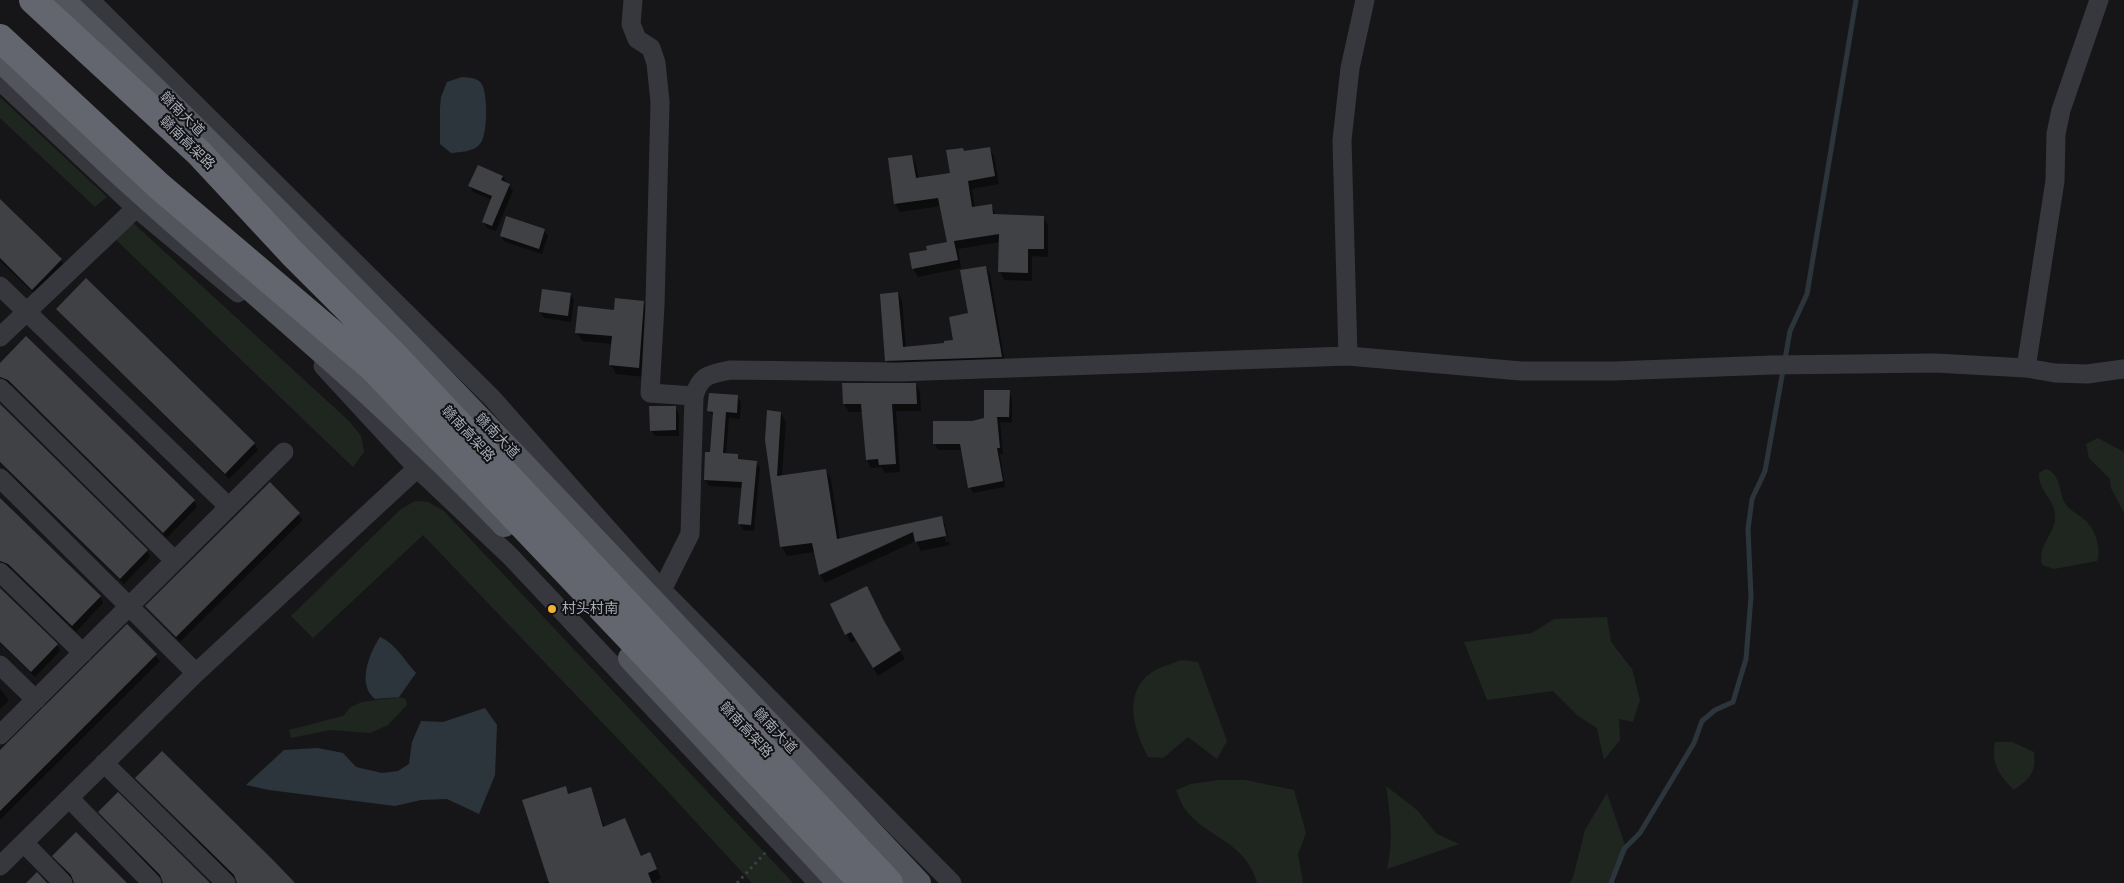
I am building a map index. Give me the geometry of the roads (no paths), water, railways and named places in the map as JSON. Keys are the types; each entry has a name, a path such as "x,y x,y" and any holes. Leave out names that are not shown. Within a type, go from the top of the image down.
{"highway":[{"name":"赣南高架路","path":"33,0 199,153 292,253 383,361 863,883"},
{"name":"赣南高架路","path":"3,48 159,186 383,361 890,883"},
{"path":"3,48 121,174"},
{"path":"199,153 301,234"}],"main road":[{"name":"赣南大道","path":"63,0 181,112 428,364 483,405 535,476 919,883"},
{"path":"121,174 383,406 426,461 496,516 839,883"},
{"path":"383,406 428,364"},
{"path":"496,516 535,476"}],"street":[{"path":"90,0 662,590 952,883"},
{"path":"634,0 631,24 637,39 651,48 656,63 660,102 655,305 650,393 694,396"},
{"path":"1348,356 1342,140 1350,68 1365,0"},
{"path":"2026,368 2055,181 2056,134 2061,110 2099,0"},
{"path":"0,81 136,208 317,359 426,461 510,556 818,883"},
{"path":"0,338 26,311 136,208"},
{"path":"0,286 229,507"},
{"path":"662,590 690,534 694,396 698,382 708,375 730,370 898,372 1348,356 1520,371 1614,371 1772,365 1935,363 2026,368 2055,373 2087,374 2124,369"},
{"path":"0,388 175,561"},
{"path":"2,860 24,843 196,673 426,461 483,405"},
{"path":"0,735 284,452"},
{"path":"0,478 196,673"},
{"path":"0,572 83,653"},
{"path":"0,665 36,700"},
{"path":"104,764 226,883"},
{"path":"69,798 152,883"},
{"path":"24,843 64,883"}],"waterway":[{"path":"1611,883 1624,849 1640,833 1694,743 1702,721 1715,710 1733,702 1746,659 1751,597 1748,529 1752,499 1765,471 1790,331 1807,294 1856,0"}],"place":[{"name":"村头村南","path":"552,609"}]}
